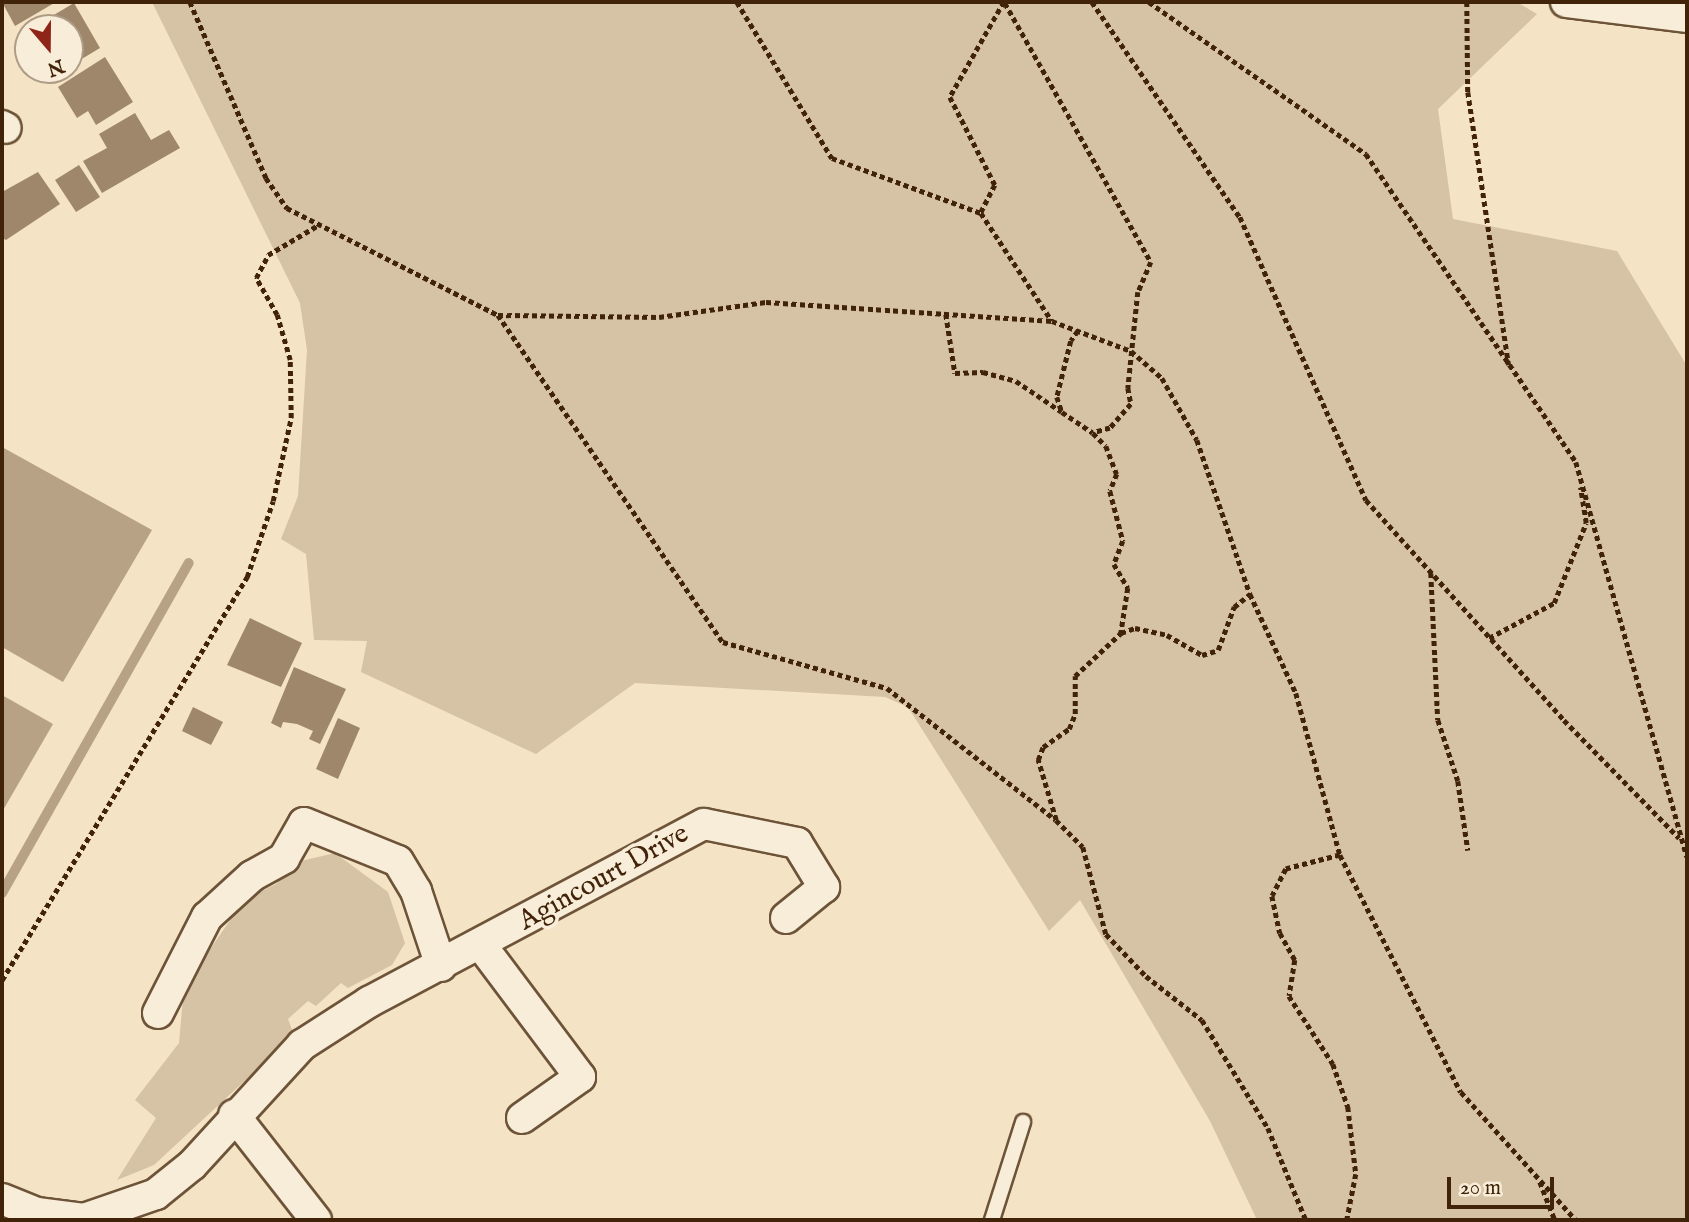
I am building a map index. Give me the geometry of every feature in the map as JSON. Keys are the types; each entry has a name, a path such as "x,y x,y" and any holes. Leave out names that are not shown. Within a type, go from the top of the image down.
{"street":[{"path":"1566,2 1687,17"},
{"path":"158,1013 207,917 252,876 284,858 304,823 398,861 416,891 441,966"},
{"name":"Agincourt Drive","path":"2,1199 35,1217 84,1219 156,1194 192,1165 234,1115 302,1045 369,1002 481,945 704,824 797,843 824,887 786,918"},
{"path":"481,945 580,1077 522,1118"},
{"path":"234,1115 316,1220"}],"lane":[{"path":"992,1220 1023,1122"}],"path":[{"path":"190,2 267,178 288,208 498,315 659,317 766,302 1052,321 1131,351 1161,378 1197,440 1250,594 1296,692 1340,855 1461,1092 1576,1220"},
{"path":"737,2 832,158 981,213 1052,321"},
{"path":"981,213 995,185 950,97 1004,2"},
{"path":"1004,2 1151,262 1138,292 1128,388 1131,404 1110,428 1093,433"},
{"path":"1092,2 1240,217 1366,500 1489,638 1680,839"},
{"path":"1149,2 1366,154 1576,462 1680,839 1687,856"},
{"path":"1467,2 1468,92 1509,365"},
{"path":"2,980 247,577 273,501 290,418 290,360 277,315 256,278 268,255 320,224"},
{"path":"946,314 955,373 983,372 1016,381 1093,433 1106,446 1117,474 1110,491 1122,541 1114,564 1128,587 1121,633"},
{"path":"498,315 723,642 887,688 1056,820 1083,847 1106,934 1146,976 1202,1020 1268,1128 1306,1220"},
{"path":"1062,412 1057,397 1071,341 1079,331"},
{"path":"1489,638 1554,603 1586,523 1576,462"},
{"path":"1431,572 1438,720 1458,781 1468,850"},
{"path":"1056,820 1038,760 1043,747 1069,729 1075,714 1075,676 1121,633 1135,628 1167,635 1202,655 1219,650 1234,607 1250,594"},
{"path":"1340,855 1286,869 1272,896 1280,933 1295,960 1289,996 1333,1064 1348,1107 1356,1174 1347,1220"},
{"path":"1539,1180 1555,1220"}],"shaded area":[{"path":"152,2 1517,2 1537,14 1438,109 1453,219 1617,251 1687,366 1687,1220 1257,1220 1210,1121 1080,900 1049,931 908,707 885,697 635,683 536,754 361,672 367,641 314,640 306,554 281,539 298,496 307,350 300,303"},
{"path":"2,447 152,530 63,682 2,647"},
{"path":"2,695 53,724 2,812"},
{"path":"335,853 388,892 405,943 392,965 348,988 341,983 316,1006 308,1001 288,1019 294,1035 154,1165 117,1180 156,1118 135,1100 179,1043 184,987 244,900 276,884 301,861"}],"building":[{"path":"2,2 56,2 36,14 14,14 14,24"},
{"path":"74,3 80,14 56,14"},
{"path":"84,20 100,48 84,58"},
{"path":"105,57 133,102 96,125 88,111 77,118 58,87 63,84 84,84 84,70"},
{"path":"135,113 151,140 169,130 180,148 102,193 83,161 107,148 99,134"},
{"path":"79,165 100,197 76,212 55,180"},
{"path":"38,172 60,204 6,240 2,238 2,192"},
{"path":"250,618 302,643 281,687 227,665"},
{"path":"294,667 346,689 320,744 309,739 313,731 297,724 283,722 281,728 271,723"},
{"path":"193,707 223,722 211,745 182,731"},
{"path":"338,718 360,728 338,779 316,769"}],"waterway":[{"path":"2,893 189,563"}]}
